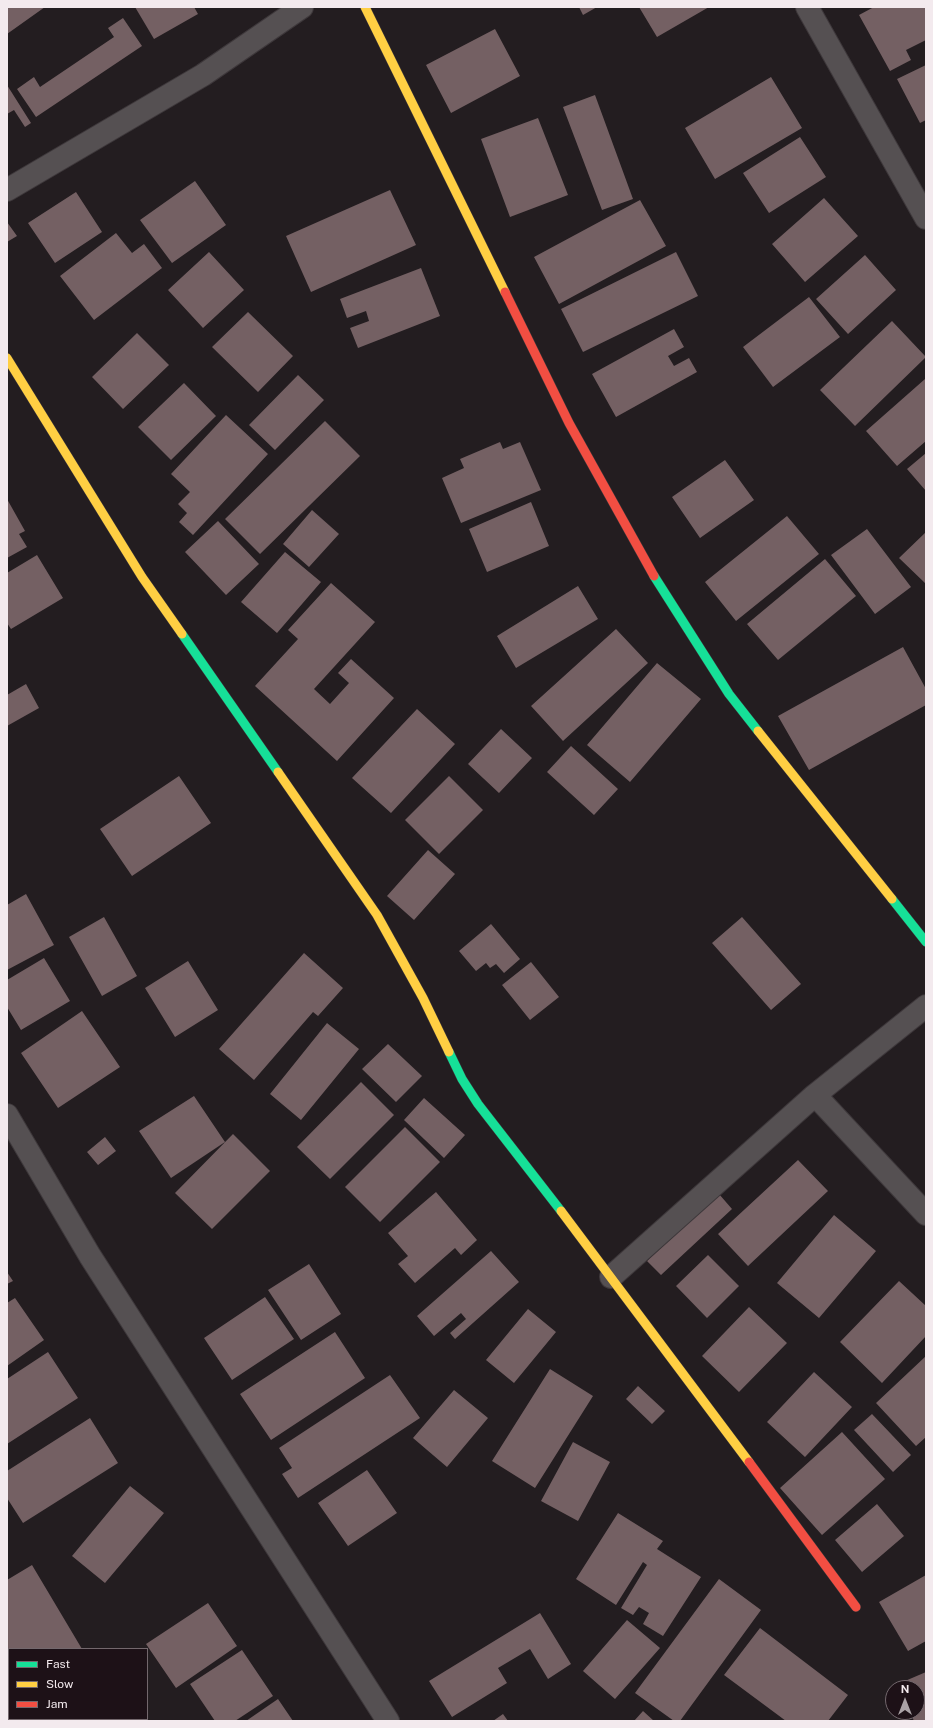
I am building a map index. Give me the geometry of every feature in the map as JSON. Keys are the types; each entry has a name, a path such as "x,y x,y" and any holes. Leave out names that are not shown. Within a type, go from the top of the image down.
{"street":[{"path":"7,190 203,76 302,7"},
{"path":"365,7 569,423 644,561 729,694 926,942"},
{"path":"807,7 926,218"},
{"path":"7,358 142,577 377,915 423,998 466,1086 478,1104 611,1277 856,1607"},
{"path":"611,1277 815,1095 926,1006"},
{"path":"815,1095 926,1214"},
{"path":"7,1115 95,1262 388,1721"}],"building":[{"path":"7,7 45,7 7,34"},
{"path":"135,7 194,7 198,14 154,39"},
{"path":"579,7 597,7 583,15"},
{"path":"639,7 709,7 657,37"},
{"path":"874,7 926,7 926,40 906,50 911,60 890,71 859,15"},
{"path":"123,18 142,46 36,117 17,89 34,77 40,87 114,37 108,28"},
{"path":"495,29 520,76 451,113 426,65"},
{"path":"926,65 926,120 920,123 897,79"},
{"path":"771,77 802,128 715,179 685,128"},
{"path":"7,85 31,123 25,127 14,110 7,114"},
{"path":"595,95 633,199 602,210 563,107"},
{"path":"538,118 568,195 510,217 481,139"},
{"path":"800,137 826,177 769,213 743,173"},
{"path":"195,181 226,225 172,263 140,220"},
{"path":"390,190 416,245 311,292 286,236"},
{"path":"76,192 102,232 55,263 28,223"},
{"path":"824,198 858,236 805,282 772,244"},
{"path":"640,200 666,246 559,304 534,257"},
{"path":"7,222 17,236 7,242"},
{"path":"116,233 132,253 144,244 162,268 94,320 60,276"},
{"path":"209,252 244,290 203,328 168,290"},
{"path":"676,252 698,296 583,352 561,309"},
{"path":"865,255 896,290 848,334 816,299"},
{"path":"421,268 440,316 358,348 350,328 369,321 366,311 347,318 340,299"},
{"path":"809,297 840,337 773,387 743,347"},
{"path":"248,312 293,356 258,392 212,347"},
{"path":"892,321 926,357 855,426 820,390"},
{"path":"674,329 684,347 668,356 674,366 689,358 697,372 616,417 592,374"},
{"path":"137,333 169,365 123,409 92,377"},
{"path":"298,375 324,400 275,450 249,425"},
{"path":"925,379 926,441 897,466 866,431"},
{"path":"184,383 216,416 171,460 138,427"},
{"path":"226,415 268,454 193,535 179,522 187,513 178,504 190,492 171,474"},
{"path":"325,421 360,456 260,554 225,519"},
{"path":"500,442 503,449 520,442 541,490 461,523 442,478 464,468 460,459"},
{"path":"926,453 926,491 907,469"},
{"path":"725,460 754,500 700,538 672,497"},
{"path":"7,499 25,531 19,534 27,547 7,558"},
{"path":"531,502 549,546 487,572 469,529"},
{"path":"312,510 339,534 309,567 283,544"},
{"path":"787,516 819,554 736,621 705,582"},
{"path":"218,521 259,564 226,595 185,552"},
{"path":"867,529 911,587 875,614 831,555"},
{"path":"926,532 926,584 899,558"},
{"path":"285,552 321,582 277,633 241,602"},
{"path":"37,555 63,598 11,629 7,623 7,573"},
{"path":"825,559 856,596 778,660 747,624"},
{"path":"331,583 375,622 314,689 330,704 349,683 338,673 351,659 394,698 337,761 255,686 298,639 288,630"},
{"path":"578,586 598,619 516,668 497,636"},
{"path":"616,629 648,663 563,741 531,706"},
{"path":"903,647 926,689 926,705 809,770 778,716"},
{"path":"657,663 701,699 630,782 587,745"},
{"path":"26,684 39,708 7,726 7,695"},
{"path":"417,709 455,744 391,813 352,778"},
{"path":"501,729 532,758 499,793 468,764"},
{"path":"571,746 618,789 594,815 547,772"},
{"path":"179,776 211,823 132,876 100,829"},
{"path":"449,776 483,810 439,854 405,820"},
{"path":"428,850 455,874 414,920 387,896"},
{"path":"26,894 54,945 7,970 7,905"},
{"path":"104,917 137,976 102,996 69,937"},
{"path":"742,917 801,984 771,1010 712,943"},
{"path":"491,924 520,959 504,973 496,964 490,968 486,963 476,971 459,951"},
{"path":"304,953 343,988 318,1016 313,1012 254,1080 219,1049"},
{"path":"44,958 70,1001 21,1030 7,1007 7,980"},
{"path":"188,961 218,1010 175,1037 145,988"},
{"path":"531,962 559,997 530,1020 502,985"},
{"path":"82,1011 120,1067 58,1108 21,1053"},
{"path":"327,1023 359,1049 301,1120 270,1094"},
{"path":"388,1044 422,1076 396,1102 362,1069"},
{"path":"361,1082 394,1115 330,1179 297,1147"},
{"path":"194,1096 225,1142 171,1178 139,1131"},
{"path":"424,1098 465,1135 444,1158 404,1120"},
{"path":"405,1127 440,1162 380,1222 345,1187"},
{"path":"233,1134 270,1171 212,1229 175,1193"},
{"path":"105,1137 116,1151 98,1165 87,1152"},
{"path":"798,1160 828,1191 748,1266 718,1234"},
{"path":"436,1192 477,1240 461,1255 455,1248 415,1283 398,1264 408,1256 388,1233"},
{"path":"719,1194 732,1209 661,1275 647,1261"},
{"path":"834,1215 876,1251 819,1318 777,1283"},
{"path":"491,1251 519,1282 455,1339 450,1333 466,1319 461,1313 434,1336 417,1316"},
{"path":"708,1255 739,1286 707,1318 676,1286"},
{"path":"309,1264 341,1314 301,1340 268,1290"},
{"path":"7,1272 13,1281 7,1284"},
{"path":"899,1281 926,1306 926,1336 882,1383 840,1342"},
{"path":"265,1297 294,1339 232,1380 204,1338"},
{"path":"15,1298 44,1340 7,1366 7,1303"},
{"path":"749,1307 787,1343 739,1392 702,1356"},
{"path":"528,1309 556,1332 514,1383 486,1360"},
{"path":"335,1332 365,1378 271,1440 240,1394"},
{"path":"48,1352 78,1398 7,1444 7,1379"},
{"path":"926,1356 926,1437 916,1446 876,1403"},
{"path":"550,1369 593,1396 535,1488 492,1461"},
{"path":"814,1372 852,1407 805,1457 767,1422"},
{"path":"390,1375 420,1418 298,1498 282,1474 292,1468 279,1448"},
{"path":"638,1386 665,1411 652,1424 626,1399"},
{"path":"454,1390 488,1418 447,1467 413,1438"},
{"path":"872,1414 911,1455 893,1472 854,1430"},
{"path":"90,1418 118,1463 23,1523 7,1498 7,1471"},
{"path":"842,1432 885,1479 822,1535 780,1488"},
{"path":"573,1442 610,1462 578,1521 541,1501"},
{"path":"367,1470 397,1513 348,1546 318,1503"},
{"path":"130,1486 164,1513 105,1583 72,1556"},
{"path":"877,1504 904,1536 862,1572 835,1540"},
{"path":"618,1513 663,1541 657,1549 701,1577 663,1636 643,1624 649,1613 639,1607 633,1615 621,1608 647,1565 643,1562 616,1605 576,1579"},
{"path":"32,1565 81,1648 8,1648 7,1693 7,1580"},
{"path":"926,1575 926,1641 908,1651 879,1602"},
{"path":"719,1579 761,1610 680,1721 674,1721 635,1693"},
{"path":"208,1603 237,1646 176,1688 146,1644"},
{"path":"540,1613 571,1664 548,1679 530,1649 498,1668 507,1683 452,1717 429,1681"},
{"path":"627,1620 660,1648 615,1699 583,1671"},
{"path":"760,1628 848,1695 828,1721 786,1721 724,1675"},
{"path":"242,1650 273,1696 235,1721 215,1721 190,1684"},
{"path":"926,1672 926,1721 914,1720 925,1720 925,1680 907,1680"},
{"path":"278,1699 293,1721 246,1721"},
{"path":"8,1700 8,1720 80,1720 7,1721"},
{"path":"643,1711 654,1721 634,1721"},
{"path":"503,1714 508,1721 493,1721"}],"traffic: fast":[{"path":"654,576 729,694 758,731"},
{"path":"182,634 278,772"},
{"path":"892,899 926,942"},
{"path":"449,1052 462,1079 478,1104 561,1211"}],"traffic: slow":[{"path":"365,7 505,292"},
{"path":"7,358 142,577 182,634"},
{"path":"758,731 892,899"},
{"path":"278,772 377,915 423,998 449,1052"},
{"path":"561,1211 749,1462"}],"traffic: jam":[{"path":"505,292 569,423 654,576"},
{"path":"749,1462 856,1607"}]}
